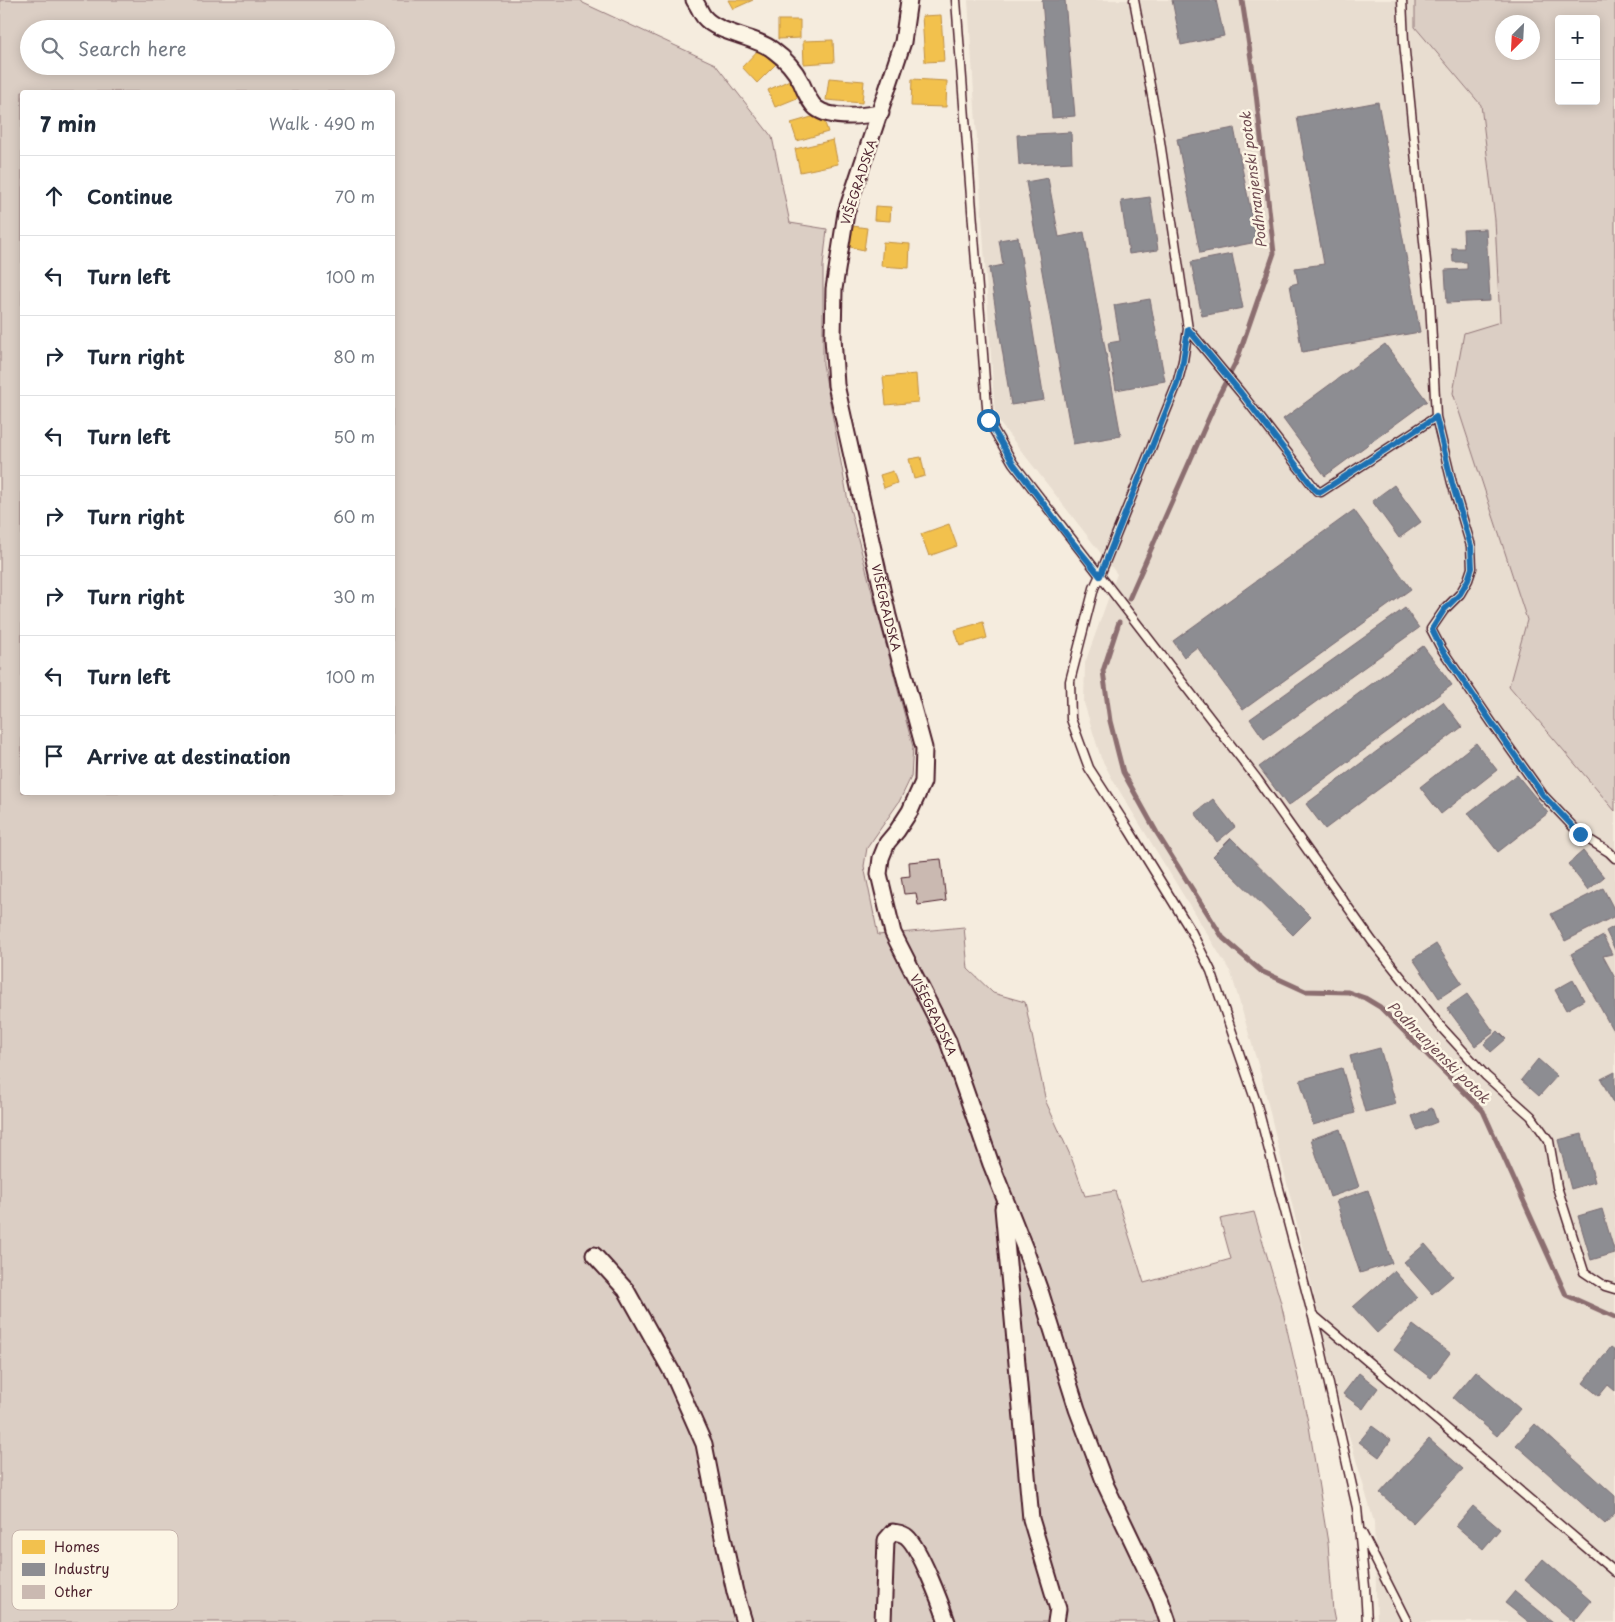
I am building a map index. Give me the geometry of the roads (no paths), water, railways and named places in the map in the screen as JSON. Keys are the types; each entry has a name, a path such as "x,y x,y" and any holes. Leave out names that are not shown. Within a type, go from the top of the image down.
{"street":[{"path":"694,0 705,18 723,30 755,40 773,50 791,67 800,80 806,95 817,109 834,115 862,116 881,114"},
{"name":"VIŠEGRADSKA","path":"909,0 903,42 881,114 846,213 834,289 833,337 836,385 888,616 924,748 923,782 910,811 887,842 881,858 879,874 894,932 948,1041 1002,1191"},
{"path":"1002,1191 1030,1519 1058,1609 1056,1622"},
{"path":"1002,1191 1038,1285 1077,1409 1103,1477 1160,1600 1168,1622"},
{"path":"594,1256 626,1290 674,1374 704,1444 735,1592 744,1622"},
{"path":"883,1622 886,1540 893,1532 901,1533 908,1537 921,1558 947,1622"}],"lane":[{"path":"956,0 988,420 1013,463 1257,780 1372,941 1441,1027 1486,1076 1531,1116 1549,1141 1557,1187 1584,1272 1605,1286 1615,1289"},
{"path":"1134,0 1158,128 1188,329 1177,384 1094,588 1070,682 1071,719 1089,768 1186,923 1212,971 1257,1106 1312,1314 1357,1508 1366,1587 1366,1622"},
{"path":"1402,0 1404,42 1430,301 1436,417 1452,483 1471,546 1472,568 1468,580 1460,594 1444,610 1432,629 1441,648 1543,795 1580,834 1609,852 1615,858"},
{"path":"1188,329 1241,393 1316,491 1321,492 1436,417"},
{"path":"1312,1314 1615,1572"},
{"path":"1359,1528 1407,1622"}],"waterway":[{"name":"Podhranjenski potok","path":"1129,599 1219,395 1237,360 1274,253 1255,85 1242,0"},
{"name":"Podhranjenski potok","path":"1119,622 1103,671 1110,721 1123,772 1157,833 1223,938 1261,971 1305,991 1348,992 1365,998 1380,1007 1483,1111 1566,1295 1615,1317"}]}
